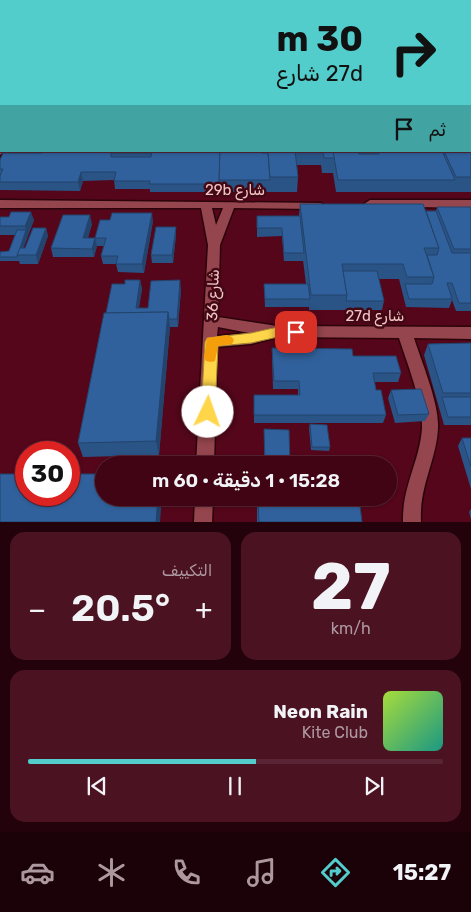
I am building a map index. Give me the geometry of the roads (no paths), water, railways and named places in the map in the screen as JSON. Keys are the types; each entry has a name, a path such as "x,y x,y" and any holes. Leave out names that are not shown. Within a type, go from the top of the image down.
{"street":[{"name":"29b شارع","path":"0,204 326,205"},
{"path":"355,204 471,204"},
{"name":"شارع 36","path":"206,205 214,245 212,342 206,456"},
{"name":"شارع 36","path":"214,245 230,205"},
{"name":"27d شارع","path":"212,321 278,332 471,333"},
{"name":"27d شارع","path":"212,342 251,338 278,332"},
{"path":"405,332 430,415 432,428 412,492 412,522"},
{"path":"203,522 204,506"}]}
